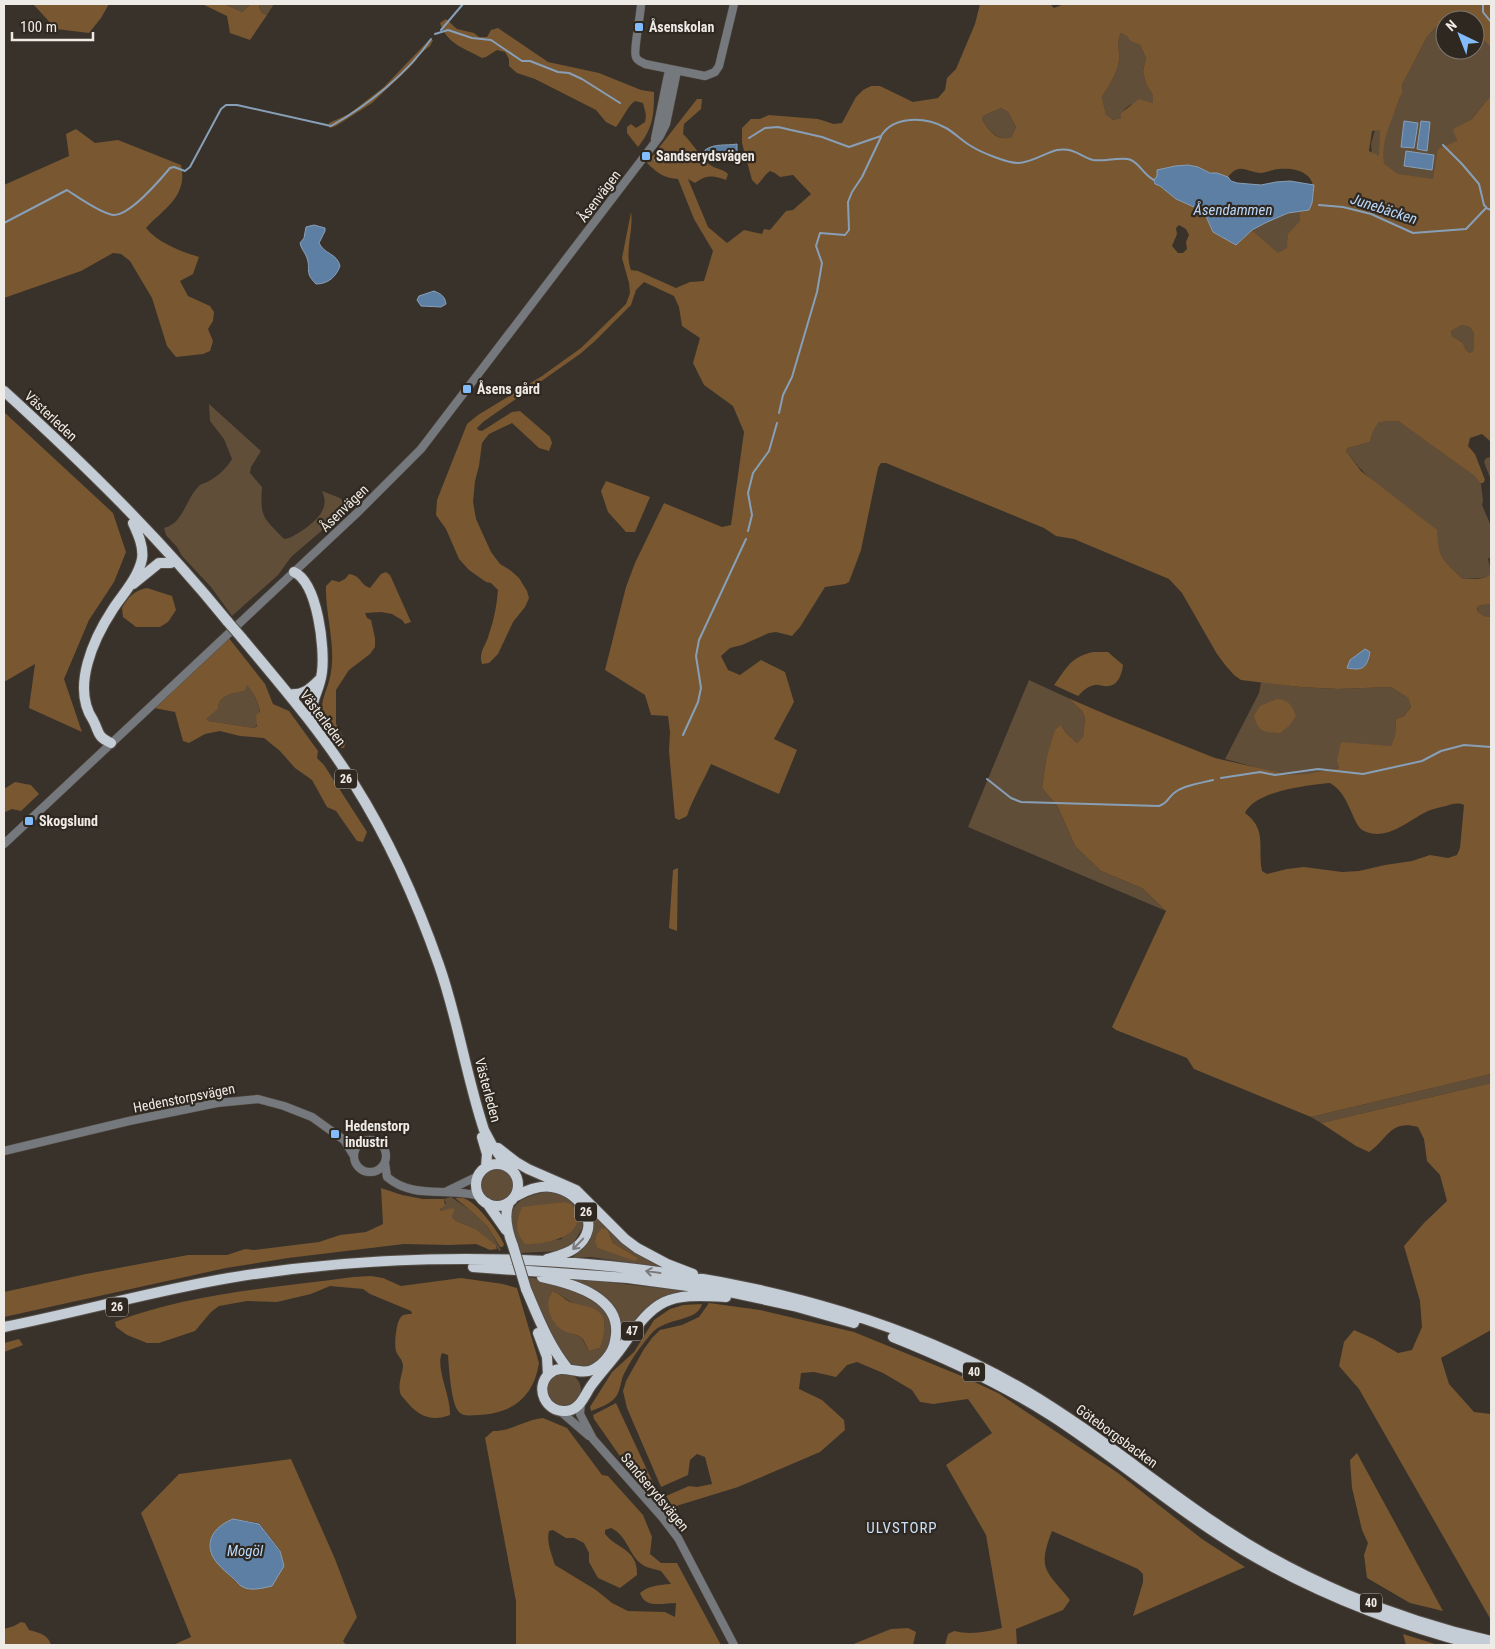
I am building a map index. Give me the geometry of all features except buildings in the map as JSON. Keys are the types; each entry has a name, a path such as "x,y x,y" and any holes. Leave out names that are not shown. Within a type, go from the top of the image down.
{"highway":[{"name":"Västerleden","path":"4,391 71,453 135,517 199,587 227,623"},
{"name":"Västerleden","path":"4,398 50,439 133,523 227,623 288,694 344,770 373,816 414,898 440,967 480,1118 488,1139 508,1167"},
{"path":"111,743 101,738 86,707 84,689 86,672 102,628 126,592 142,560 142,545 133,523"},
{"path":"126,592 152,567 164,562 171,563"},
{"path":"294,572 302,577 307,584 318,612 322,658 321,678 311,707 313,726"},
{"name":"Västerleden","path":"240,638 329,754 356,794 395,866 422,930 439,977 487,1154 486,1167"},
{"path":"288,694 298,695 307,692 321,678"},
{"path":"488,1139 516,1162 568,1185 584,1196 637,1248 667,1264 715,1282"},
{"path":"508,1167 499,1164 486,1167 478,1176 476,1183 483,1200 501,1223 511,1242"},
{"name":"26","path":"508,1167 517,1176"},
{"path":"526,1289 551,1346 570,1370 582,1378 584,1384 582,1400 572,1410 560,1411 551,1407 544,1398 542,1386 548,1375 547,1357 537,1331 511,1242 506,1214 519,1186 517,1176 548,1177"},
{"name":"26","path":"4,1327 186,1286 283,1271 403,1260 536,1261 562,1255 578,1247 588,1228 587,1213 578,1200 558,1188 550,1186 534,1188 496,1206 483,1200"},
{"name":"40","path":"536,1261 651,1272 715,1282"},
{"name":"26","path":"4,1332 230,1283 284,1276 365,1267 446,1266 510,1270 557,1280 590,1292 601,1299 611,1311 616,1324 616,1337 615,1344 608,1357 591,1371 570,1370"},
{"name":"40","path":"510,1270 657,1282 725,1291 762,1299"},
{"name":"Göteborgsbacken","path":"715,1282 760,1290 823,1306 890,1328 946,1350 997,1375 1050,1406 1213,1522 1279,1561 1329,1586 1383,1608 1425,1623 1491,1641"},
{"name":"47","path":"582,1400 592,1384 613,1360 633,1329 651,1310 660,1304 670,1299 691,1295 762,1299"},
{"name":"Göteborgsbacken","path":"762,1299 858,1324 916,1345 967,1368 1051,1416 1216,1533 1273,1567 1364,1609 1421,1629 1477,1645"},
{"path":"548,1375 561,1369 570,1370"}],"street":[{"path":"640,4 639,27 634,52 636,57 645,64 705,76 715,72 721,59 734,4"},
{"name":"Åsenvägen","path":"4,844 294,572 421,448 660,136 666,124 673,71"},
{"name":"Hedenstorpsvägen","path":"4,1151 217,1102 258,1100 312,1117 344,1140 354,1156"},
{"path":"344,1140 362,1142 370,1140 380,1143 386,1153 387,1176"},
{"path":"362,1142 356,1148 354,1156 356,1164 360,1169 387,1176 397,1184 407,1188 425,1192 465,1193 483,1200"},
{"path":"370,1173 379,1170 385,1163"},
{"path":"443,1192 478,1176"},
{"name":"Sandserydsvägen","path":"582,1400 580,1414 593,1439"},
{"name":"Sandserydsvägen","path":"560,1411 593,1439 673,1530 734,1645"}],"shaded area":[{"path":"33,4 109,4 89,33 56,29"},
{"path":"202,4 224,4 242,12 251,4 260,4 259,7 262,13 267,15 250,40 230,33 227,16"},
{"path":"224,4 251,4 242,12"},
{"path":"260,4 274,4 267,15 262,13 259,7"},
{"path":"980,4 1050,4 1054,8 1064,4 1491,4 1491,48 1485,41 1485,10 1435,10 1435,28 1427,37 1402,85 1403,92 1385,138 1383,155 1384,164 1398,174 1433,179 1438,149 1457,141 1453,129 1472,119 1491,95 1491,445 1490,441 1482,434 1470,438 1468,446 1475,454 1485,480 1483,483 1480,483 1475,476 1398,421 1379,422 1370,442 1348,448 1346,451 1361,471 1437,530 1440,553 1463,579 1482,578 1491,574 1491,604 1478,606 1477,611 1484,616 1491,617 1491,1074 1311,1117 1194,1069 1187,1058 1112,1027 1166,911 1142,888 1101,871 1075,846 1058,807 1042,788 1046,760 1055,730 1061,725 1077,743 1083,737 1085,718 1082,711 1068,698 1215,758 1289,775 1308,774 1339,768 1337,760 1341,742 1391,746 1395,735 1396,719 1404,716 1411,707 1408,698 1391,687 1338,689 1300,687 1241,680 1234,675 1217,654 1182,593 1169,579 1074,539 1056,536 1044,528 886,463 881,463 878,468 861,550 849,582 825,587 800,627 792,636 776,632 769,633 742,645 730,648 721,656 728,670 740,675 761,660 785,672 794,702 774,739 797,750 779,794 711,764 687,816 679,820 675,818 668,716 651,715 645,695 605,670 626,587 635,563 664,503 722,527 731,525 744,432 733,406 704,385 693,363 700,338 682,326 679,307 674,296 644,282 636,290 631,305 595,341 580,354 477,428 482,431 512,412 520,411 550,437 552,443 549,451 539,448 512,423 489,434 482,443 473,502 476,519 491,552 500,564 519,578 529,598 525,607 513,622 498,654 489,663 482,664 482,652 492,623 498,590 491,583 486,582 469,570 459,559 446,529 436,515 437,500 467,424 478,415 542,376 581,348 626,304 630,293 622,258 631,212 628,256 631,270 638,271 676,288 690,282 704,281 713,251 694,219 678,179 661,174 647,163 697,99 702,99 701,109 684,124 683,134 710,165 728,174 726,180 710,177 703,178 695,183 688,179 708,227 727,243 744,230 762,234 764,229 770,230 786,211 793,210 811,194 793,175 780,177 770,171 757,185 752,180 742,143 742,128 751,119 760,119 769,115 818,119 834,124 842,123 856,97 863,90 871,86 880,86 913,102 938,98 945,90 947,78 956,69 975,24","holes":["1121,33 1127,36 1130,41 1140,45 1146,58 1143,71 1146,84 1153,95 1153,103 1139,99 1121,113 1121,118 1113,120 1106,115 1102,97 1118,66 1118,43","1001,108 1008,112 1016,127 1012,137 998,137 988,128 982,119 983,116","1380,130 1379,156 1369,151 1372,131","1188,165 1228,177 1232,172 1240,169 1260,173 1277,169 1289,169 1298,171 1310,178 1314,192 1309,210 1300,212 1300,221 1288,234 1287,248 1278,253 1252,230 1236,245 1213,232 1205,214 1176,199 1155,184 1154,180 1164,168","1179,225 1186,229 1189,235 1186,242 1187,249 1183,253 1178,253 1172,246 1177,234 1176,228","1462,325 1470,327 1474,334 1474,350 1470,353 1466,350 1463,343 1452,336 1451,331","1330,783 1337,788 1347,802 1360,828 1372,834 1381,834 1397,829 1434,809 1455,804 1464,805 1460,848 1457,855 1448,858 1430,855 1412,861 1359,871 1342,872 1304,867 1267,874 1262,871 1257,826 1245,813 1251,805 1259,799 1283,790"]},
{"path":"446,19 457,29 474,33 479,37 487,37 491,30 498,28 548,62 599,73 641,90 654,92 653,115 647,134 638,147 627,133 627,127 631,124 636,128 645,122 646,115 643,103 635,101 632,103 616,127 606,122 596,110 535,79 517,73 509,66 509,59 505,52 497,50 482,58 457,45 447,36 440,23"},
{"path":"1435,28 1435,60 1485,60 1485,41 1491,48 1491,95 1472,119 1454,129 1457,141 1434,196 1288,248 1278,254 1252,230 1321,182 1374,179 1371,144 1381,109 1395,111 1403,92 1402,85 1427,37"},
{"path":"1121,33 1127,35 1130,41 1140,45 1146,58 1143,71 1146,84 1153,95 1153,103 1133,104 1125,109 1121,118 1113,120 1106,116 1102,97 1118,66 1118,47"},
{"path":"429,40 433,40 430,46 417,56 417,59 409,68 372,103 336,126 329,127 329,123 349,114 384,87"},
{"path":"1001,108 1008,112 1016,127 1013,137 998,137 982,119 983,116"},
{"path":"76,129 95,143 118,140 181,165 182,176 178,193 173,201 146,228 163,242 199,257 193,274 180,281 188,296 210,306 214,312 213,321 208,329 213,341 210,351 203,354 176,357 167,346 152,298 130,261 121,254 113,253 81,271 4,298 4,185 69,156 66,134"},
{"path":"1462,325 1470,327 1474,334 1474,350 1470,353 1466,350 1463,343 1452,336 1451,331"},
{"path":"209,404 261,451 251,467 250,473 262,487 264,516 284,539 299,533 320,515 325,503 322,491 340,498 348,508 291,557 278,575 232,616 211,587 182,556 166,535 164,528 176,521 199,486 219,474 228,466 232,459 224,439 210,421"},
{"path":"4,412 113,513 126,552 114,582 89,620 64,679 82,732 29,708 35,664 4,682"},
{"path":"1398,421 1476,476 1481,484 1482,505 1491,526 1491,556 1488,559 1491,571 1490,576 1463,579 1440,553 1436,530 1371,479 1346,451 1348,448 1370,442 1379,422"},
{"path":"1491,457 1491,480 1484,462 1486,458"},
{"path":"606,481 650,497 635,532 626,532 608,512 601,491"},
{"path":"386,572 390,575 411,622 405,624 392,614 381,612 365,613 367,618 371,620 375,647 370,654 349,670 336,690 336,724 346,742 344,748 341,748 327,728 322,709 329,681 332,657 326,586 332,580 339,582 345,579 349,574 370,588 381,574"},
{"path":"147,588 172,596 176,610 168,622 160,627 136,627 123,617 122,608 127,601 135,592"},
{"path":"1491,604 1491,617 1484,616 1477,611 1478,606"},
{"path":"228,637 265,684 273,704 289,711 318,751 317,758 324,765 367,832 363,842 357,841 336,811 327,807 312,780 295,768 280,751 264,738 240,736 220,731 205,734 189,743 183,741 175,712 154,708","holes":["247,685 257,701 260,712 256,715 257,726 254,728 206,719 218,709 221,700 231,694 244,691"]},
{"path":"1093,652 1108,652 1123,665 1117,682 1106,686 1092,686 1078,696 1054,685 1074,660"},
{"path":"1029,680 1068,698 1082,711 1085,718 1083,737 1077,743 1067,734 1062,726 1046,760 1042,788 1058,807 1075,846 1101,871 1142,888 1166,911 968,827"},
{"path":"1261,682 1338,689 1391,687 1408,698 1411,707 1404,716 1396,719 1395,735 1391,746 1327,771 1301,776 1288,775 1225,759 1259,693"},
{"path":"247,684 260,712 258,723 254,728 205,719 218,709 223,698 243,691"},
{"path":"1277,699 1290,704 1296,716 1289,726 1280,733 1262,730 1254,716 1260,706"},
{"path":"15,782 31,785 39,794 21,811 12,809 5,812 4,826 4,789"},
{"path":"678,868 677,931 669,928 673,870"},
{"path":"1491,1074 1491,1083 1321,1123 1311,1117"},
{"path":"1491,1083 1491,1330 1441,1358 1449,1384 1474,1412 1491,1414 1491,1620 1359,1389 1339,1366 1344,1342 1354,1330 1398,1353 1412,1350 1422,1327 1420,1301 1404,1246 1447,1201 1440,1175 1427,1161 1424,1139 1418,1127 1409,1125 1395,1128 1369,1152 1356,1146 1321,1123"},
{"path":"498,1168 510,1173 515,1185 510,1197 498,1202 486,1197 481,1185 486,1173"},
{"path":"381,1188 423,1199 444,1199 445,1206 440,1209 441,1211 453,1208 455,1210 452,1217 456,1221 476,1229 496,1245 497,1249 490,1250 476,1244 404,1244 288,1258 226,1268 4,1317 4,1292 188,1255 227,1255 245,1249 254,1250 319,1242 340,1235 366,1232 383,1224"},
{"path":"551,1191 568,1198 578,1208 583,1219 582,1229 572,1245 560,1251 520,1253 512,1228 513,1210 525,1198","holes":["564,1202 562,1239 530,1244 545,1205"]},
{"path":"451,1197 470,1210 487,1226 501,1250 499,1251 496,1245 476,1229 456,1221 452,1217 455,1210 440,1210 446,1203 444,1199"},
{"path":"455,1198 463,1198 469,1201 481,1211 497,1232 504,1244 503,1247 500,1247 487,1226"},
{"path":"564,1202 571,1204 577,1215 577,1223 572,1231 565,1236 545,1243 525,1244 519,1235 517,1226 522,1207"},
{"path":"592,1211 633,1249 660,1267 591,1257 572,1258 589,1238 593,1219","holes":["610,1235 613,1243 638,1258 598,1248"]},
{"path":"602,1228 607,1229 613,1243 638,1258 635,1261 598,1248 595,1242 597,1234"},
{"path":"371,1276 383,1278 401,1286 461,1278 517,1288 539,1363 532,1385 526,1394 511,1407 501,1411 490,1414 463,1415 456,1408 452,1394 448,1355 442,1353 440,1366 450,1407 450,1415 431,1418 420,1414 400,1393 403,1365 395,1348 399,1320 403,1315 412,1314 411,1311 370,1294 363,1289 330,1286 311,1294 277,1302 247,1301 219,1306 211,1312 195,1331 159,1343 147,1343 127,1335 116,1327 115,1322 173,1304 202,1298 263,1288"},
{"path":"528,1277 552,1282 588,1295 605,1310 610,1318 611,1340 607,1350 594,1364 585,1368 575,1367 565,1361 560,1355 549,1334","holes":["554,1291 605,1324 600,1348 589,1351 581,1337 562,1330 550,1295"]},
{"path":"561,1277 685,1291 655,1302 645,1311 619,1345 620,1328 615,1310"},
{"path":"553,1291 570,1302 599,1312 604,1321 600,1348 589,1351 581,1337 562,1330 554,1322 548,1306 548,1301"},
{"path":"709,1303 760,1310 854,1332 998,1393 1118,1473 1202,1539 1245,1567 1133,1616 1143,1582 1143,1574 1138,1569 1052,1531 1047,1544 1045,1562 1046,1569 1070,1600 1063,1610 1016,1629 1017,1645 945,1645 948,1634 954,1631 966,1633 1002,1628 986,1535 946,1465 992,1433 968,1399 933,1404 920,1402 912,1390 883,1373 857,1362 847,1365 836,1377 814,1372 801,1373 799,1389 822,1400 844,1420 845,1430 820,1452 738,1487 673,1507 666,1496 689,1486 697,1487 712,1484 705,1457 697,1454 690,1460 688,1475 661,1487 627,1408 623,1391 626,1381 652,1338 660,1330 682,1325 699,1317"},
{"path":"702,1304 694,1314 657,1328 639,1349 629,1365 615,1398 606,1405 591,1411 590,1407 612,1372 634,1352 654,1320 670,1309 683,1305"},
{"path":"19,1339 23,1345 4,1352 4,1343"},
{"path":"564,1373 571,1374 576,1378 580,1383 580,1397 576,1402 571,1406 564,1407 557,1406 552,1402 548,1397 547,1390 548,1383 552,1378 557,1374"},
{"path":"616,1403 656,1493 653,1494 638,1482 594,1419 593,1415"},
{"path":"543,1418 567,1428 602,1475 608,1476 643,1515 652,1537 650,1554 661,1563 677,1563 721,1645 516,1645 516,1601 485,1438 493,1431 500,1431","holes":["611,1528 624,1539 641,1564 661,1571 671,1584 647,1588 640,1593 642,1598 655,1604 676,1603 675,1617 665,1612 628,1611 612,1603 596,1590 555,1565 548,1540 549,1531 553,1530 566,1538 574,1538 584,1543 589,1553 589,1562 598,1578 620,1588 637,1575 634,1560 626,1550 605,1534 605,1530"]},
{"path":"1357,1453 1443,1611 1410,1603 1367,1578 1364,1555 1368,1543 1362,1530 1352,1488 1350,1460"},
{"path":"291,1459 335,1559 357,1617 343,1641 346,1645 173,1645 191,1637 141,1513 179,1474","holes":["233,1519 259,1523 280,1550 284,1566 241,1586 212,1555 210,1540"]},
{"path":"21,1622 25,1623 29,1630 40,1633 48,1638 51,1645 4,1645 4,1629"},
{"path":"908,1628 916,1632 913,1645 851,1645 891,1629"},
{"path":"1403,1634 1438,1645 1406,1645"}],"water":[{"path":"1404,121 1418,123 1414,148 1401,147"},
{"path":"1421,121 1430,122 1427,151 1417,149"},
{"path":"737,144 737,155 730,159 717,159 705,153 705,150 713,146"},
{"path":"1406,151 1434,155 1432,170 1404,166"},
{"name":"Åsendammen","path":"1188,165 1228,177 1231,181 1237,183 1261,185 1290,181 1314,185 1312,203 1309,210 1288,213 1252,230 1236,245 1213,232 1205,214 1176,199 1155,184 1154,180 1157,176 1157,170"},
{"path":"314,225 325,228 319,243 324,250 336,259 340,266 331,279 324,283 316,284 309,274 307,258 300,243 304,238 306,227"},
{"path":"434,291 445,299 446,304 441,307 421,306 417,300 419,296"},
{"path":"1365,649 1370,652 1366,665 1357,669 1347,668 1350,660"},
{"name":"Mogöl","path":"233,1519 259,1524 280,1551 284,1566 272,1586 256,1589 245,1588 219,1565 212,1555 210,1543 214,1532"}],"waterway":[{"path":"441,30 463,4"},
{"path":"1483,4 1483,12 1491,22"},
{"path":"435,34 448,30 472,38 491,40 522,61 530,61 558,72 569,73 620,103"},
{"path":"4,223 67,190 108,214 120,214 144,196 170,168 174,167 185,171 190,167 221,109 226,105 237,105 331,126 359,109 386,88 411,64 431,39"},
{"path":"749,138 765,128 778,127 822,137 849,147 881,136 894,124 902,121 920,120 938,124 975,148 1007,161 1023,163 1063,149 1073,151 1093,160 1131,160 1154,180"},
{"path":"779,413 783,395 792,377 817,292 822,263 816,246 820,233 845,235 849,230 848,202 881,137"},
{"path":"1443,145 1479,184 1486,207"},
{"path":"655,160 672,162 710,155"},
{"name":"Junebäcken","path":"1319,205 1343,207 1371,214 1413,233 1466,229 1486,208 1491,210"},
{"path":"748,531 752,515 748,493 753,473 769,451 777,423"},
{"path":"683,735 698,702 701,688 696,656 699,640 746,539"},
{"path":"1221,778 1260,772 1275,775 1318,769 1363,774 1422,761 1441,751 1464,745 1491,747"},
{"path":"987,779 1011,798 1021,802 1159,806 1183,788 1213,780"}],"place":[{"name":"Åsenskolan","path":"639,27"},
{"name":"Sandserydsvägen","path":"646,156"},
{"name":"Åsens gård","path":"467,389"},
{"name":"Skogslund","path":"29,821"},
{"name":"Hedenstorp industri","path":"335,1134"}],"district":[{"name":"ULVSTORP","path":"902,1528"}]}
